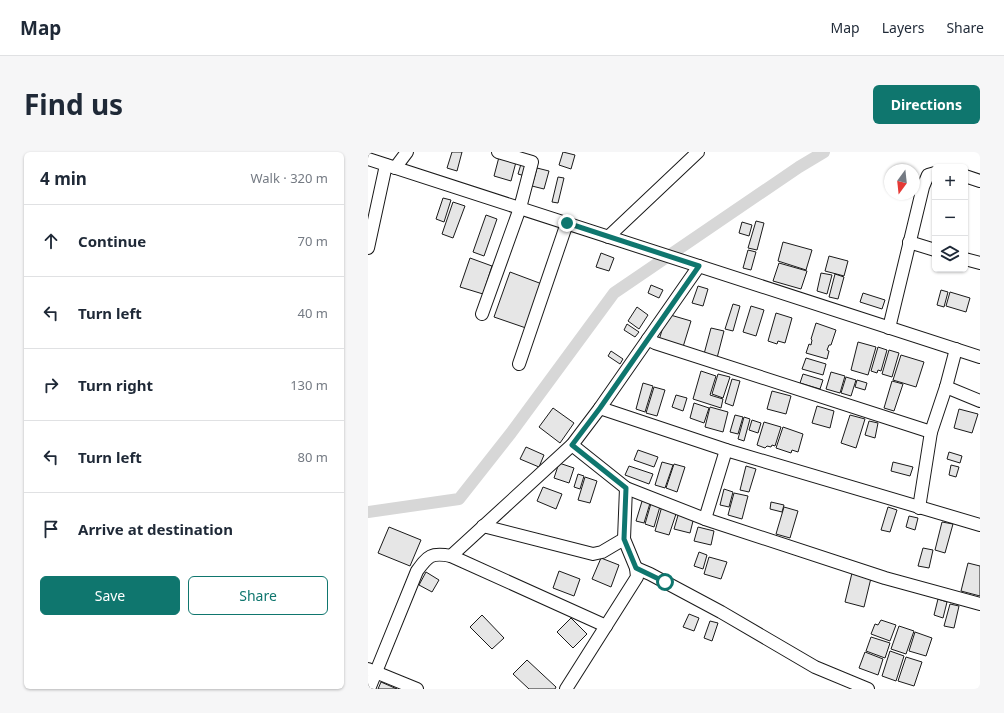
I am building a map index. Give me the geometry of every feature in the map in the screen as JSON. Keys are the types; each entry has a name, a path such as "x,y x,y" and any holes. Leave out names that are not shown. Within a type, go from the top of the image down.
{"street":[{"path":"369,242 391,166 407,152"},
{"path":"482,314 520,208 532,162 498,152"},
{"path":"608,237 698,152"},
{"path":"368,159 567,223 636,247 980,357"},
{"path":"889,328 923,187 928,175 932,174"},
{"path":"968,177 980,181"},
{"path":"519,364 567,223"},
{"path":"910,242 932,249"},
{"path":"968,260 980,263"},
{"path":"450,556 572,445 648,339 695,265"},
{"path":"648,339 655,344 931,432"},
{"path":"919,508 931,432 946,387 956,350"},
{"path":"946,387 980,400"},
{"path":"600,408 726,450 980,525"},
{"path":"572,445 626,488 706,519 885,578 980,604"},
{"path":"706,519 726,450"},
{"path":"566,689 637,577 636,568 624,539 626,488"},
{"path":"483,526 592,554 602,552 624,539"},
{"path":"369,689 372,671 418,571 426,558 432,555 437,554 450,556 606,626"},
{"path":"636,568 721,612 815,667 868,689"},
{"path":"372,671 417,689"}],"building":[{"path":"452,152 462,152 457,171 447,168"},
{"path":"563,152 575,155 571,169 559,165"},
{"path":"499,157 516,162 511,181 494,176"},
{"path":"521,164 528,166 525,176 518,174"},
{"path":"537,168 549,171 544,189 532,186"},
{"path":"558,177 564,178 558,203 552,202"},
{"path":"443,198 451,200 444,222 436,219"},
{"path":"453,202 465,206 453,238 442,234"},
{"path":"486,215 497,219 484,256 473,252"},
{"path":"756,221 764,223 757,250 748,248"},
{"path":"742,222 752,225 749,236 739,233"},
{"path":"783,242 812,250 806,270 778,261"},
{"path":"748,250 756,252 751,270 743,268"},
{"path":"601,253 614,258 609,271 596,267"},
{"path":"829,256 848,261 844,276 825,271"},
{"path":"470,258 492,266 483,294 460,287"},
{"path":"779,263 807,271 801,289 773,281"},
{"path":"510,272 542,284 526,328 494,317"},
{"path":"821,273 832,275 827,294 817,291"},
{"path":"835,274 844,277 838,299 829,297"},
{"path":"651,285 663,290 659,298 648,293"},
{"path":"698,286 708,289 703,306 692,303"},
{"path":"941,290 948,292 944,307 937,305"},
{"path":"950,292 970,298 966,312 946,306"},
{"path":"863,293 885,300 882,309 860,302"},
{"path":"733,304 740,306 733,331 725,329"},
{"path":"751,306 764,310 756,336 743,332"},
{"path":"637,307 648,315 639,329 628,321"},
{"path":"776,313 792,318 785,343 778,341 777,344 768,341"},
{"path":"667,314 691,321 683,347 659,340"},
{"path":"816,323 836,330 831,345 829,345 827,350 829,351 827,359 806,353 809,344 811,345 811,339"},
{"path":"627,324 639,332 635,337 624,330"},
{"path":"711,328 724,331 717,358 704,354"},
{"path":"858,342 876,347 868,375 851,370"},
{"path":"878,347 887,350 881,371 878,370 877,373 871,371"},
{"path":"889,350 899,353 892,377 882,374"},
{"path":"611,351 623,359 620,364 608,356"},
{"path":"901,355 924,362 916,387 893,380"},
{"path":"806,358 826,364 823,375 802,369"},
{"path":"701,371 716,376 710,395 723,399 721,408 693,399"},
{"path":"831,372 845,376 840,393 826,389"},
{"path":"718,374 730,377 723,398 712,394"},
{"path":"803,374 823,380 820,389 800,383"},
{"path":"846,377 856,380 851,396 841,393"},
{"path":"732,379 740,381 733,406 725,403"},
{"path":"857,380 867,383 865,390 855,387"},
{"path":"892,381 903,384 894,411 884,408"},
{"path":"643,383 653,386 645,412 636,409"},
{"path":"654,387 665,390 657,416 646,413"},
{"path":"772,391 791,396 786,414 767,409"},
{"path":"676,395 687,398 683,411 672,407"},
{"path":"694,403 709,408 704,423 690,418"},
{"path":"817,406 834,411 830,428 812,423"},
{"path":"710,407 728,412 723,432 705,427"},
{"path":"553,408 574,423 560,443 539,427"},
{"path":"959,409 978,414 972,433 954,428"},
{"path":"735,415 743,417 738,434 730,432"},
{"path":"850,415 865,419 856,448 841,443"},
{"path":"744,417 750,419 744,441 738,439"},
{"path":"752,420 761,423 758,433 749,430"},
{"path":"869,421 878,423 875,438 865,435"},
{"path":"764,422 781,427 775,446 767,446 765,448 757,445"},
{"path":"783,427 803,434 798,452 792,450 791,453 776,448"},
{"path":"526,447 544,455 539,467 520,459"},
{"path":"638,450 658,457 654,467 634,460"},
{"path":"949,452 962,456 960,463 947,459"},
{"path":"662,462 673,465 665,488 655,485"},
{"path":"893,462 913,467 910,476 891,471"},
{"path":"559,463 574,468 569,483 554,478"},
{"path":"674,464 685,467 677,492 666,488"},
{"path":"951,465 959,467 956,477 949,475"},
{"path":"629,466 653,474 649,484 625,475"},
{"path":"746,466 756,469 749,492 740,490"},
{"path":"578,474 584,476 580,489 574,487"},
{"path":"585,477 597,481 590,503 578,500"},
{"path":"543,487 562,494 556,509 537,501"},
{"path":"724,489 733,492 729,507 720,505"},
{"path":"734,493 748,496 742,519 728,515"},
{"path":"643,498 651,500 644,523 636,521"},
{"path":"652,500 661,503 654,527 645,524"},
{"path":"771,502 784,505 782,512 770,509"},
{"path":"662,506 677,511 669,535 655,531"},
{"path":"784,507 798,511 790,538 776,534"},
{"path":"888,507 897,510 890,532 881,530"},
{"path":"679,512 694,517 690,533 674,529"},
{"path":"909,516 918,518 915,530 906,527"},
{"path":"942,522 953,524 945,553 935,550"},
{"path":"389,527 421,540 410,566 378,553"},
{"path":"698,527 714,531 711,545 694,541"},
{"path":"923,548 933,550 929,568 918,566"},
{"path":"699,552 707,555 703,569 694,566"},
{"path":"709,557 727,562 721,579 704,574"},
{"path":"601,558 619,565 611,587 592,579"},
{"path":"968,563 980,566 980,596 961,591"},
{"path":"559,571 580,579 574,596 553,588"},
{"path":"426,572 439,580 432,592 419,585"},
{"path":"852,573 871,578 864,607 845,602"},
{"path":"938,599 947,602 943,618 934,615"},
{"path":"950,604 959,606 954,628 944,626"},
{"path":"689,614 699,618 694,631 683,627"},
{"path":"482,615 504,638 492,649 470,627"},
{"path":"571,618 587,634 573,648 557,632"},
{"path":"881,620 896,625 890,641 871,634 875,624 878,625"},
{"path":"710,621 718,623 712,641 704,638"},
{"path":"899,626 914,631 906,654 891,649"},
{"path":"915,632 932,638 926,656 909,651"},
{"path":"871,637 890,643 885,658 866,651"},
{"path":"890,651 904,656 896,681 882,676"},
{"path":"865,652 883,659 878,675 859,668"},
{"path":"906,657 922,662 914,686 898,681"},
{"path":"527,660 556,687 555,689 529,689 513,674"},
{"path":"381,682 397,689 378,689"}],"waterway":[{"path":"368,512 459,499 511,433 614,293 799,167 824,152"}],"route":[{"path":"567,223 636,247 699,266 600,408 572,445 626,488 624,539 636,568 665,582"}]}
